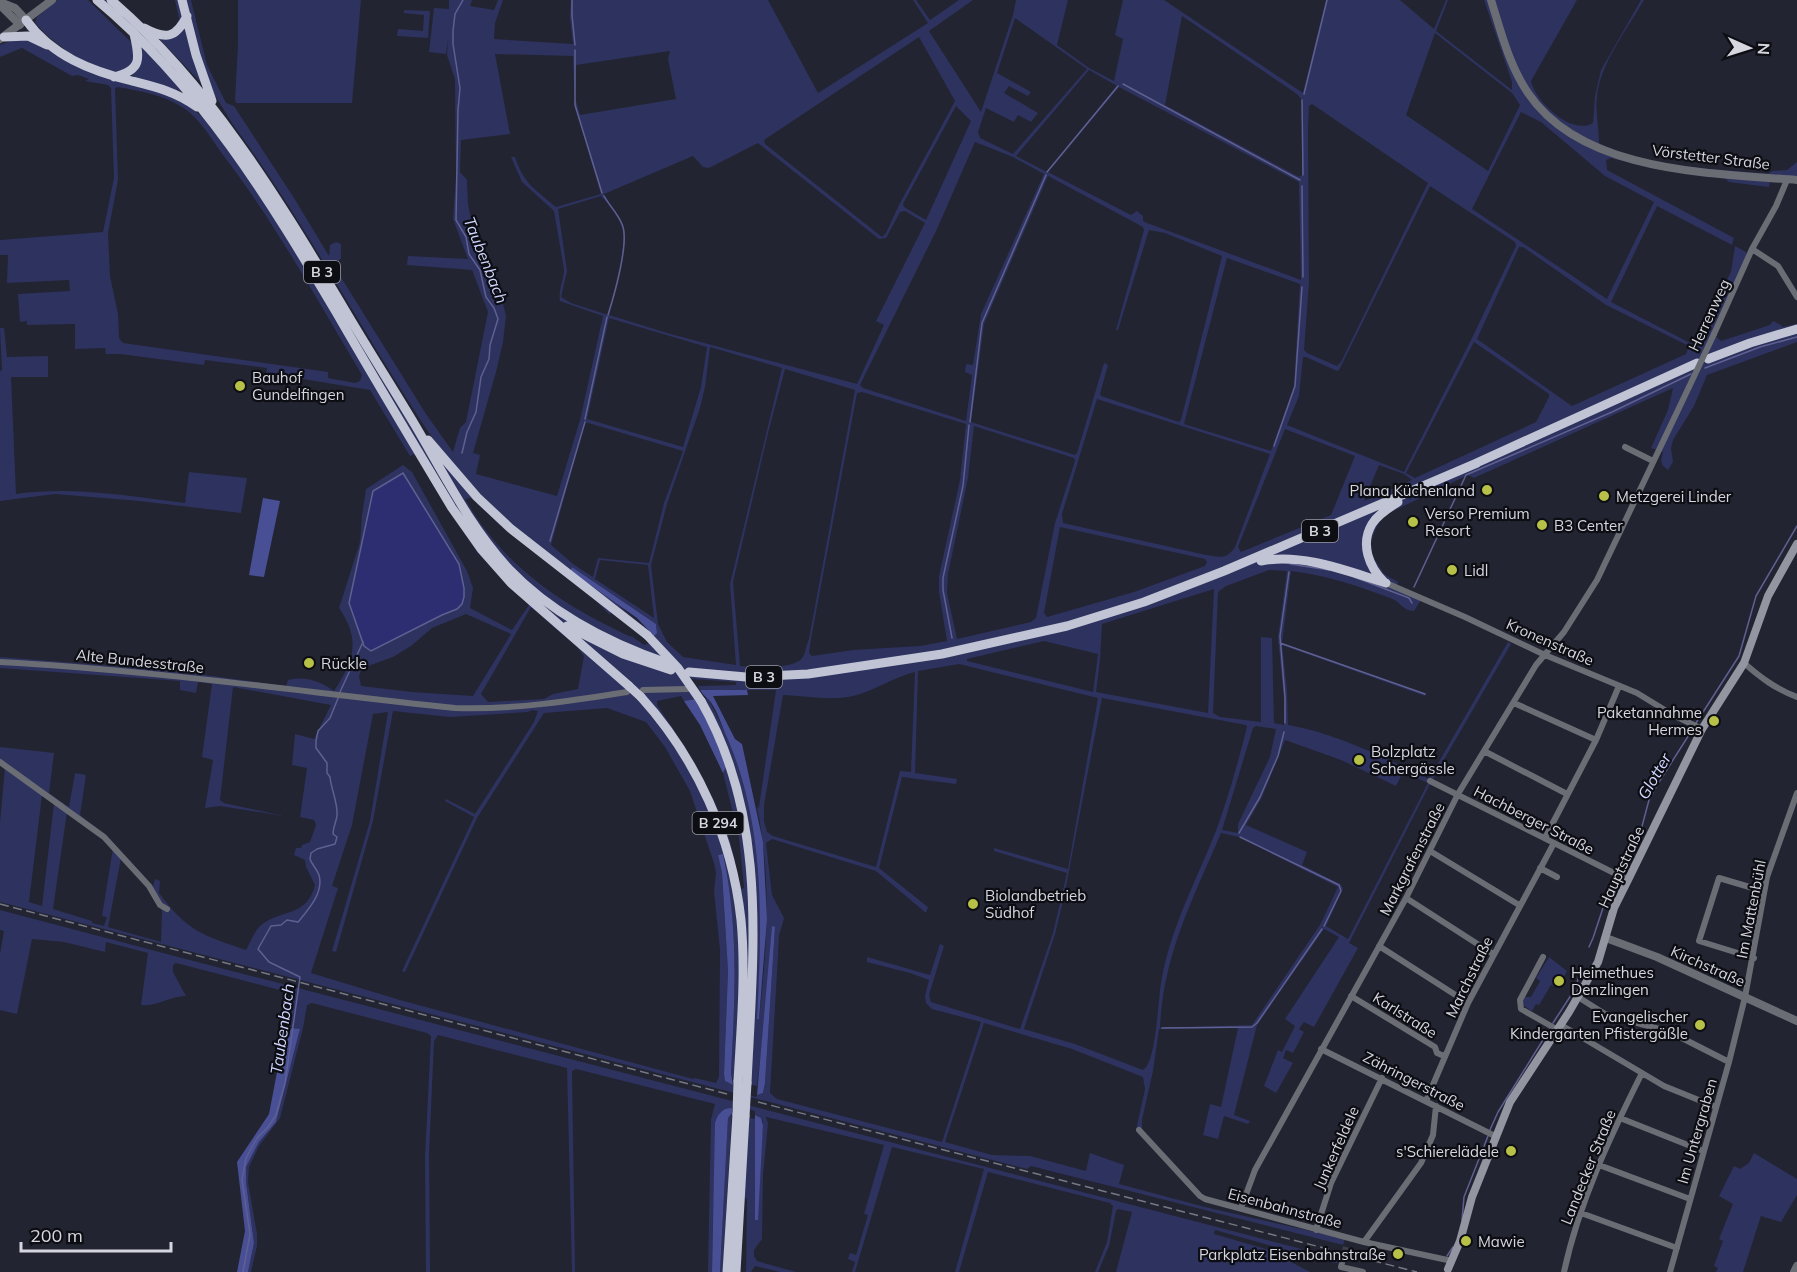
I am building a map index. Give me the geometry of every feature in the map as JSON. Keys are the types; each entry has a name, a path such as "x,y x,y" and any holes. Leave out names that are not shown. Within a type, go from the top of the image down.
{"highway":[{"name":"B 3","path":"98,0 212,113 248,154 276,196 460,502 487,542 521,580 548,603 601,636 669,666 623,654 551,617 511,583 488,558 466,529 266,197 212,113 173,61 111,0"},
{"path":"182,0 212,113"},
{"path":"136,24 155,34 168,36 181,28 187,16"},
{"path":"23,23 77,63 114,77 163,89 212,113"},
{"path":"23,23 28,36 39,43 50,45"},
{"path":"114,77 131,71 136,64 138,53 134,34"},
{"path":"2,38 28,36"},
{"path":"1708,359 1797,329"},
{"name":"B 3","path":"689,672 725,677 767,677 858,668 942,654 1067,626 1161,596 1294,542 1477,463 1697,363"},
{"name":"B 294","path":"415,425 477,497 510,528 647,635 678,668 701,700 718,732 734,774 749,847 753,921 741,1115 727,1272"},
{"name":"B 3","path":"1161,596 1183,591 1261,561 1398,502 1477,463"},
{"path":"1386,584 1370,562 1367,541 1372,524 1381,513 1398,502"},
{"path":"1261,561 1276,558 1315,563 1386,584"},
{"name":"B 294","path":"551,617 628,689 642,694 677,742 696,773 717,818 738,896 742,936 743,1082"},
{"name":"B 294","path":"736,1272 741,1115"}],"main road":[{"name":"Hauptstraße","path":"1448,1262 1462,1235 1491,1134 1555,1026 1578,997 1589,974 1598,962 1621,877 1697,727 1744,663 1767,596 1797,544"}],"street":[{"path":"2,38 52,0"},
{"name":"Vörstetter Straße","path":"1491,0 1507,51 1523,85 1545,114 1570,134 1612,153 1655,165 1797,180"},
{"path":"0,3 15,8 40,9"},
{"path":"0,3 23,23"},
{"path":"15,8 23,23"},
{"name":"Herrenweg","path":"1653,461 1752,249 1776,206 1787,180"},
{"path":"1752,249 1778,266 1797,297"},
{"path":"1625,447 1653,461"},
{"name":"Markgrafenstraße","path":"1241,1208 1255,1170 1406,898 1458,794 1536,665 1564,632 1590,593 1653,461"},
{"name":"Kronenstraße","path":"1386,584 1470,619 1545,656 1637,693 1697,727"},
{"name":"Alte Bundesstraße","path":"0,662 153,674 455,708 531,706 628,689"},
{"path":"1744,663 1767,683 1782,692 1797,697"},
{"path":"1545,838 1596,740 1619,686"},
{"path":"642,694 687,689"},
{"path":"1514,703 1596,740"},
{"path":"1484,751 1567,794"},
{"path":"0,762 104,837 149,886 160,905 167,909"},
{"name":"Hachberger Straße","path":"1430,781 1621,877"},
{"name":"Im Mattenbühl","path":"1745,997 1754,958 1763,891 1775,850 1797,793"},
{"name":"Marchstraße","path":"1426,1101 1468,1003 1554,843"},
{"path":"1430,852 1519,905"},
{"path":"1539,868 1557,877"},
{"path":"1754,958 1699,941 1719,878 1763,891"},
{"path":"1406,898 1493,954"},
{"name":"Kirchstraße","path":"1606,938 1657,957 1797,1021"},
{"path":"1379,946 1468,1003"},
{"path":"1543,957 1520,1000 1521,1010 1690,1097 1716,1107"},
{"name":"Karlstraße","path":"1351,996 1435,1047 1437,1053 1444,1056"},
{"path":"1578,997 1605,1014 1670,1032 1729,1062"},
{"name":"Im Untergraben","path":"1670,1272 1745,997"},
{"name":"Zähringerstraße","path":"1322,1049 1491,1134"},
{"name":"Landecker Straße","path":"1564,1272 1568,1250 1599,1165 1642,1073"},
{"name":"Junkerfeldele","path":"1316,1230 1331,1183 1382,1078"},
{"path":"1364,1242 1421,1163 1433,1136 1436,1106"},
{"path":"1620,1118 1703,1151"},
{"name":"Eisenbahnstraße","path":"1139,1130 1200,1196 1316,1230 1448,1262"},
{"path":"1599,1165 1690,1199"},
{"path":"1581,1213 1677,1248"},
{"path":"1346,1246 1348,1238"},
{"path":"1343,1259 1341,1267 1363,1272"},
{"path":"1794,1272 1797,1266"}],"shaded area":[{"path":"57,0 88,0 132,43 136,57 126,72 98,70 57,44 40,28 35,22 37,17"},
{"path":"102,0 107,0 162,52 220,119 253,165 484,544 488,541 431,450 437,445 287,204 221,104 148,27 166,32 175,28 179,19 175,0 191,0 207,65 226,103 234,106 329,256 330,245 336,242 341,244 341,258 334,266 426,414 453,452 460,428 466,422 488,312 472,270 407,265 408,256 468,259 453,219 456,177 455,79 447,55 448,39 446,54 429,52 434,8 449,9 449,0 472,0 470,6 494,10 498,0 503,0 495,23 494,39 573,44 571,0 768,0 818,93 928,23 913,0 916,0 930,20 959,0 973,0 929,31 981,112 1016,0 1068,0 1057,45 1089,68 1114,81 1123,39 1115,35 1123,0 1164,0 1303,93 1326,0 1400,0 1434,29 1446,0 1448,0 1436,31 1512,90 1512,82 1484,0 1577,0 1531,81 1539,98 1555,114 1565,121 1584,126 1593,123 1595,96 1601,70 1641,0 1644,0 1603,71 1596,108 1599,143 1638,158 1682,166 1768,174 1772,171 1787,170 1797,162 1797,177 1771,175 1769,187 1729,182 1724,177 1655,169 1611,158 1606,160 1607,170 1734,238 1732,245 1657,206 1611,302 1692,344 1731,272 1735,246 1746,252 1747,257 1712,333 1721,341 1770,325 1773,321 1782,327 1797,324 1797,342 1707,375 1694,406 1673,440 1671,448 1673,462 1668,470 1661,461 1663,452 1651,448 1668,410 1673,388 1474,478 1468,475 1385,515 1377,526 1371,541 1372,555 1384,574 1398,582 1396,590 1421,600 1414,611 1393,599 1353,585 1291,571 1282,643 1426,694 1425,696 1282,645 1288,725 1342,740 1429,779 1508,642 1511,644 1431,782 1349,943 1358,948 1314,1027 1304,1022 1299,1029 1304,1032 1293,1053 1286,1050 1283,1058 1293,1063 1276,1093 1264,1086 1278,1050 1282,1052 1295,1026 1285,1019 1339,937 1324,929 1257,1025 1234,1115 1250,1121 1248,1124 1224,1116 1218,1139 1203,1135 1210,1104 1221,1107 1238,1028 1159,1029 1153,1071 1142,1120 1142,1131 1136,1130 1145,1089 1143,1077 1072,1049 984,1023 945,1142 992,1155 1030,1156 1086,1171 1090,1153 1124,1165 1119,1184 1205,1207 1345,1239 1343,1245 1031,1166 1027,1169 0,902 0,823 5,767 0,763 0,747 54,753 49,793 69,807 75,773 86,775 80,815 110,839 153,886 155,879 160,881 159,893 187,924 218,940 246,950 261,925 300,908 306,903 315,885 305,860 294,855 296,848 301,848 302,845 310,842 316,825 314,820 300,817 307,768 292,765 295,734 314,739 331,705 233,687 220,800 224,803 284,816 220,806 205,808 213,760 202,757 212,684 198,682 196,693 180,690 180,681 0,668 0,657 176,671 286,686 288,680 306,679 323,684 334,691 350,660 352,650 350,630 339,608 360,542 366,489 403,465 412,472 467,571 473,588 470,608 512,630 529,605 477,552 415,454 410,456 370,390 266,373 267,368 205,360 204,365 106,354 105,348 75,349 75,324 27,325 27,321 20,322 18,294 70,291 69,280 7,283 8,255 0,255 0,240 103,232 114,178 111,88 108,85 85,81 89,79 78,75 72,76 22,48 0,57 0,45 15,39 29,40 89,71 176,96 208,121 273,215 476,548 480,546 259,184 181,79 134,28","holes":["1182,16 1297,94 1302,100 1302,175 1299,177 1165,105","1015,18 1087,69 1013,154 980,138 978,132 986,108 1014,122 1018,115 1031,122 1038,113 1004,93 1009,86 1028,96 1031,92 997,73","1435,33 1512,93 1520,105 1488,171 1406,115","919,37 955,101 882,237 765,144 764,140","670,51 668,59 676,99 580,115 575,97 576,65","495,54 573,56 575,106 601,194 556,207 531,185 522,173 515,157 511,157 522,182 554,211 564,269 560,301 603,316 580,420 557,496 476,474 480,455 473,453 496,372 506,316 502,300 474,234 468,204 467,180 460,172 461,140 510,134","1089,70 1117,86 1047,172 1016,156","117,87 169,100 185,109 201,124 278,235 362,375 360,381 355,383 328,378 328,372 123,343 119,338 118,314 110,276 108,233 118,180 115,89","1119,87 1299,182 1301,280 1143,221 1143,216 1137,211 1131,215 1048,172","1312,104 1428,183 1341,362 1337,366 1304,350 1309,283 1308,129 1309,106","956,106 971,121 926,220 904,207 903,204","1521,112 1541,122 1605,176 1654,202 1607,299 1472,209","975,142 1013,157 1044,174 981,314 973,365 966,364 965,372 972,375 966,421 863,388 860,385 937,229","758,143 879,239 886,238 900,212 905,211 925,223 876,321 884,325 857,384 609,315 615,289 608,315 571,303 561,297 567,271 558,209 601,196 622,227 623,250 620,264 625,243 625,235 623,229 618,217 604,194 693,156 703,167 709,168","1048,176 1143,227 1116,330 1118,330 1149,230 1165,233 1222,256 1179,422 1101,396 1108,365 1104,363 1075,455 971,422 984,324","1430,186 1515,242 1516,246 1472,338 1404,472 1287,425 1299,396 1303,357 1339,370","1519,247 1523,247 1606,305 1689,346 1686,354 1572,406 1477,339","1227,258 1300,284 1294,386 1271,451 1184,424","609,318 707,347 701,387 683,447 587,419","1474,342 1549,394 1536,422 1415,478 1406,473","710,347 782,368 730,584 736,665 683,657 667,642 658,624 651,565 667,504 700,408","785,369 855,390 809,639 799,661 770,667 740,666 733,582","862,392 966,424 960,480 939,576 939,592 947,641 920,646 853,650 812,656 809,653 811,639 857,393","1097,399 1270,454 1235,547 1226,556 1216,556 1063,523 1062,514","585,422 683,451 664,503 649,563 598,558 593,577 551,545","974,426 1074,458 1075,461 1055,523 1036,618 1031,622 957,639 947,593 948,574 968,478","1285,429 1355,456 1331,515 1241,552 1238,547","1379,465 1404,474 1412,480 1364,501","471,498 508,532 591,596 610,615 611,611 644,639 650,632 570,569 572,567 656,624 657,630 654,636 692,679 736,682 736,685 698,686 700,690 776,690 759,807 757,808 765,861 767,913 759,1019 757,1019 760,892 753,816 741,771 709,700 705,698 698,703 726,767 723,773 739,837 744,888 741,889 728,835 714,801 687,752 657,705 657,701 681,696 684,701 696,699 691,691 649,643 644,645 630,635 631,637 581,612 537,582 498,545 480,523 465,499","1060,527 1205,559 1207,562 1205,566 1134,592 1047,617 1044,613","600,560 648,565 654,618 595,579","1269,570 1287,571 1278,638 1284,698 1284,725 1274,723 1272,638 1261,637 1261,722 1220,717 1213,713 1218,592 1226,586","1214,589 1208,713 1096,692 1102,624","531,607 577,647 584,656 578,689 553,694 544,699 488,702 481,694","466,614 511,634 473,696 361,686 359,676 361,671 393,657 411,646 432,628","1044,641 1098,654 1093,692 967,661 967,659","959,664 1098,698 1068,869 994,848 994,851 1067,873 1053,933 1020,1029 931,1002 929,995 944,946 940,944 930,975 867,957 867,962 929,980 925,996 926,1003 932,1009 981,1022 942,1142 777,1099 770,1093 779,936 784,918 772,895 766,843 772,839 876,871 926,913 928,907 879,868 902,777 956,784 957,779 915,773 918,671","915,672 911,772 900,771 876,867 773,836 767,832 764,805 783,695 845,697 876,688","1102,698 1246,725 1221,816 1167,955 1155,1038 1147,1066 1143,1070 1075,1044 1024,1029 1055,934 1064,897","607,708 646,722 665,747 690,791 716,873 714,891 720,950 719,1077 716,1083 693,1079 400,1000 311,973 338,888 332,886 352,825 373,714 388,712 370,821 332,951 336,952 373,821 393,711 450,717 538,711 534,722 475,814 446,799 445,801 474,817 402,971 405,972 477,818 544,713","1256,726 1276,729 1270,757 1238,824 1238,833 1222,830 1253,728","1285,740 1341,760 1396,786 1403,772 1428,783 1348,939 1326,926 1343,888 1340,884 1302,865 1307,852 1246,825 1262,797","42,795 54,803 42,906 29,902","67,812 113,848 102,916 107,917 104,926 53,909","1221,833 1239,837 1338,887 1320,925 1252,1025 1160,1028 1162,1001 1173,952 1190,904","723,854 734,936 731,1073 733,1080 757,1086 772,927 775,927 763,1093 756,1097 733,1091 733,1085 725,1081 728,971 722,873 718,855","121,858 151,891 162,911 161,942 108,927"]},
{"path":"238,0 361,0 352,103 236,103"},
{"path":"404,10 430,11 428,38 397,36 398,29 423,31 424,15 404,13"},
{"path":"142,47 184,92 132,77"},
{"path":"0,328 4,328 7,357 48,356 48,377 11,377 16,494 80,491 185,503 189,472 247,478 241,513 55,494 0,501 0,371 2,370"},
{"path":"403,473 459,564 464,597 457,609 371,651 364,646 349,603 373,491"},
{"path":"263,498 280,501 264,577 249,575"},
{"path":"572,567 656,624 657,633 654,636 637,618 570,571"},
{"path":"700,690 747,690 748,695 713,696 735,739 742,744 763,842 767,919 759,1019 757,1019 760,910 754,838 748,802 738,767 716,711"},
{"path":"696,699 726,767 723,773 700,725 684,701"},
{"path":"723,854 734,936 731,1073 733,1085 725,1081 724,1074 728,971 722,873 718,855"},
{"path":"0,910 1340,1259 1337,1263 1333,1263 1215,1230 1214,1234 1266,1249 1310,1272 1116,1272 1132,1212 1118,1209 1109,1246 1098,1272 1095,1272 1107,1242 1113,1206 1110,1203 988,1172 959,1272 955,1272 984,1169 892,1147 855,1272 852,1272 855,1262 848,1259 850,1253 856,1255 857,1252 868,1215 864,1214 884,1145 766,1117 768,1123 763,1175 762,1239 754,1250 754,1256 757,1261 796,1272 780,1272 755,1266 751,1272 746,1272 747,1198 744,1206 747,1117 755,1119 755,1220 757,1220 763,1122 755,1115 755,1111 733,1105 732,1108 720,1113 713,1214 712,1272 708,1272 711,1119 715,1104 576,1069 572,1071 575,1272 572,1272 567,1068 438,1035 434,1041 429,1154 430,1272 426,1272 425,1157 431,1036 427,1033 312,1003 307,1005 280,1118 259,1146 249,1167 248,1182 257,1246 251,1272 248,1272 254,1243 246,1167 259,1142 276,1122 300,1030 291,1027 287,1020 291,993 176,963 173,965 173,972 186,996 141,1005 148,953 106,942 105,952 64,942 32,939 17,1014 0,1010 0,954 4,931 0,930"},
{"path":"772,926 775,927 765,1083 763,1093 757,1095"},
{"path":"1549,957 1567,971 1564,977 1560,975 1554,986 1551,985 1539,1005 1536,1004 1532,1011 1524,1006 1523,1000 1525,997 1531,997 1540,981 1536,978"},
{"path":"291,1028 300,1029 276,1122 259,1142 246,1167 254,1243 248,1272 237,1272 245,1231 237,1162 269,1114 278,1067"},
{"path":"732,1108 732,1113 728,1118 720,1272 712,1272 715,1123 721,1112"},
{"path":"732,1113 723,1272 720,1272 728,1118"},
{"path":"755,1115 761,1118 763,1125 758,1220 755,1220"},
{"path":"1754,1153 1797,1179 1797,1195 1781,1222 1761,1216 1743,1272 1716,1272 1718,1268 1714,1266 1723,1241 1719,1239 1733,1204 1719,1196 1734,1166 1740,1169 1749,1163"}],"waterway":[{"name":"Taubenbach","path":"462,453 467,432 476,412 481,377 489,359 490,345 498,319 486,297 480,270 469,254 466,237 456,220 460,88 453,31 455,14 463,0"},
{"path":"572,0 575,45"},
{"path":"1304,94 1327,0"},
{"path":"575,50 575,105 602,193"},
{"path":"1123,84 1300,180"},
{"path":"1047,172 1118,86"},
{"path":"1302,100 1303,175"},
{"path":"970,422 982,323 1046,175"},
{"path":"1302,186 1303,277"},
{"path":"604,196 620,220 624,232 623,255 608,315"},
{"path":"1274,446 1295,386 1302,287"},
{"path":"585,419 607,317"},
{"path":"1705,368 1760,347 1797,337"},
{"path":"1414,587 1466,475 1612,412 1691,374"},
{"path":"550,541 585,422"},
{"path":"952,638 943,578 963,486 969,425"},
{"name":"Glotter","path":"1696,723 1739,656 1756,596 1797,526"},
{"path":"1290,564 1329,570"},
{"path":"1285,723 1280,636 1289,572"},
{"path":"1354,577 1409,598 1412,603"},
{"name":"Taubenbach","path":"340,692 363,642"},
{"path":"1280,643 1425,694"},
{"name":"Taubenbach","path":"243,1272 250,1234 242,1180 246,1158 257,1138 276,1115 285,1083 300,977 269,962 258,949 271,926 281,925 287,920 298,922 310,907 317,895 320,882 310,859 311,853 335,844 337,837 333,834 337,817 336,806 330,777 327,773 327,763 316,748 316,741 318,731 330,718 339,696"},
{"name":"Glotter","path":"1618,874 1641,830 1649,800 1694,727"},
{"path":"1239,833 1260,797 1278,756 1284,732"},
{"path":"1240,837 1339,885 1341,891 1324,926"},
{"name":"Glotter","path":"1589,947 1603,908 1617,879"},
{"path":"1162,1028 1252,1027 1322,929"},
{"name":"Glotter","path":"1553,1023 1575,989 1580,973"},
{"name":"Glotter","path":"1489,1132 1498,1112 1551,1027"},
{"name":"Glotter","path":"1462,1220 1464,1197 1488,1136"},
{"name":"Glotter","path":"1447,1256 1453,1247"}],"tunnel":[{"path":"1343,1259 1346,1247"}],"railway":[{"path":"0,904 731,1095"},
{"path":"758,1102 1417,1272"}],"place":[{"name":"Bauhof Gundelfingen","path":"240,386"},
{"name":"Plana Küchenland","path":"1487,490"},
{"name":"Metzgerei Linder","path":"1604,496"},
{"name":"Verso Premium Resort","path":"1413,522"},
{"name":"B3 Center","path":"1542,525"},
{"name":"Lidl","path":"1452,570"},
{"name":"Rückle","path":"309,663"},
{"name":"Paketannahme Hermes","path":"1714,721"},
{"name":"Bolzplatz Schergässle","path":"1359,760"},
{"name":"Biolandbetrieb Südhof","path":"973,904"},
{"name":"Heimethues Denzlingen","path":"1559,981"},
{"name":"Evangelischer Kindergarten Pfistergäßle","path":"1700,1025"},
{"name":"s'Schierelädele","path":"1511,1151"},
{"name":"Mawie","path":"1466,1241"},
{"name":"Parkplatz Eisenbahnstraße","path":"1398,1254"}]}
